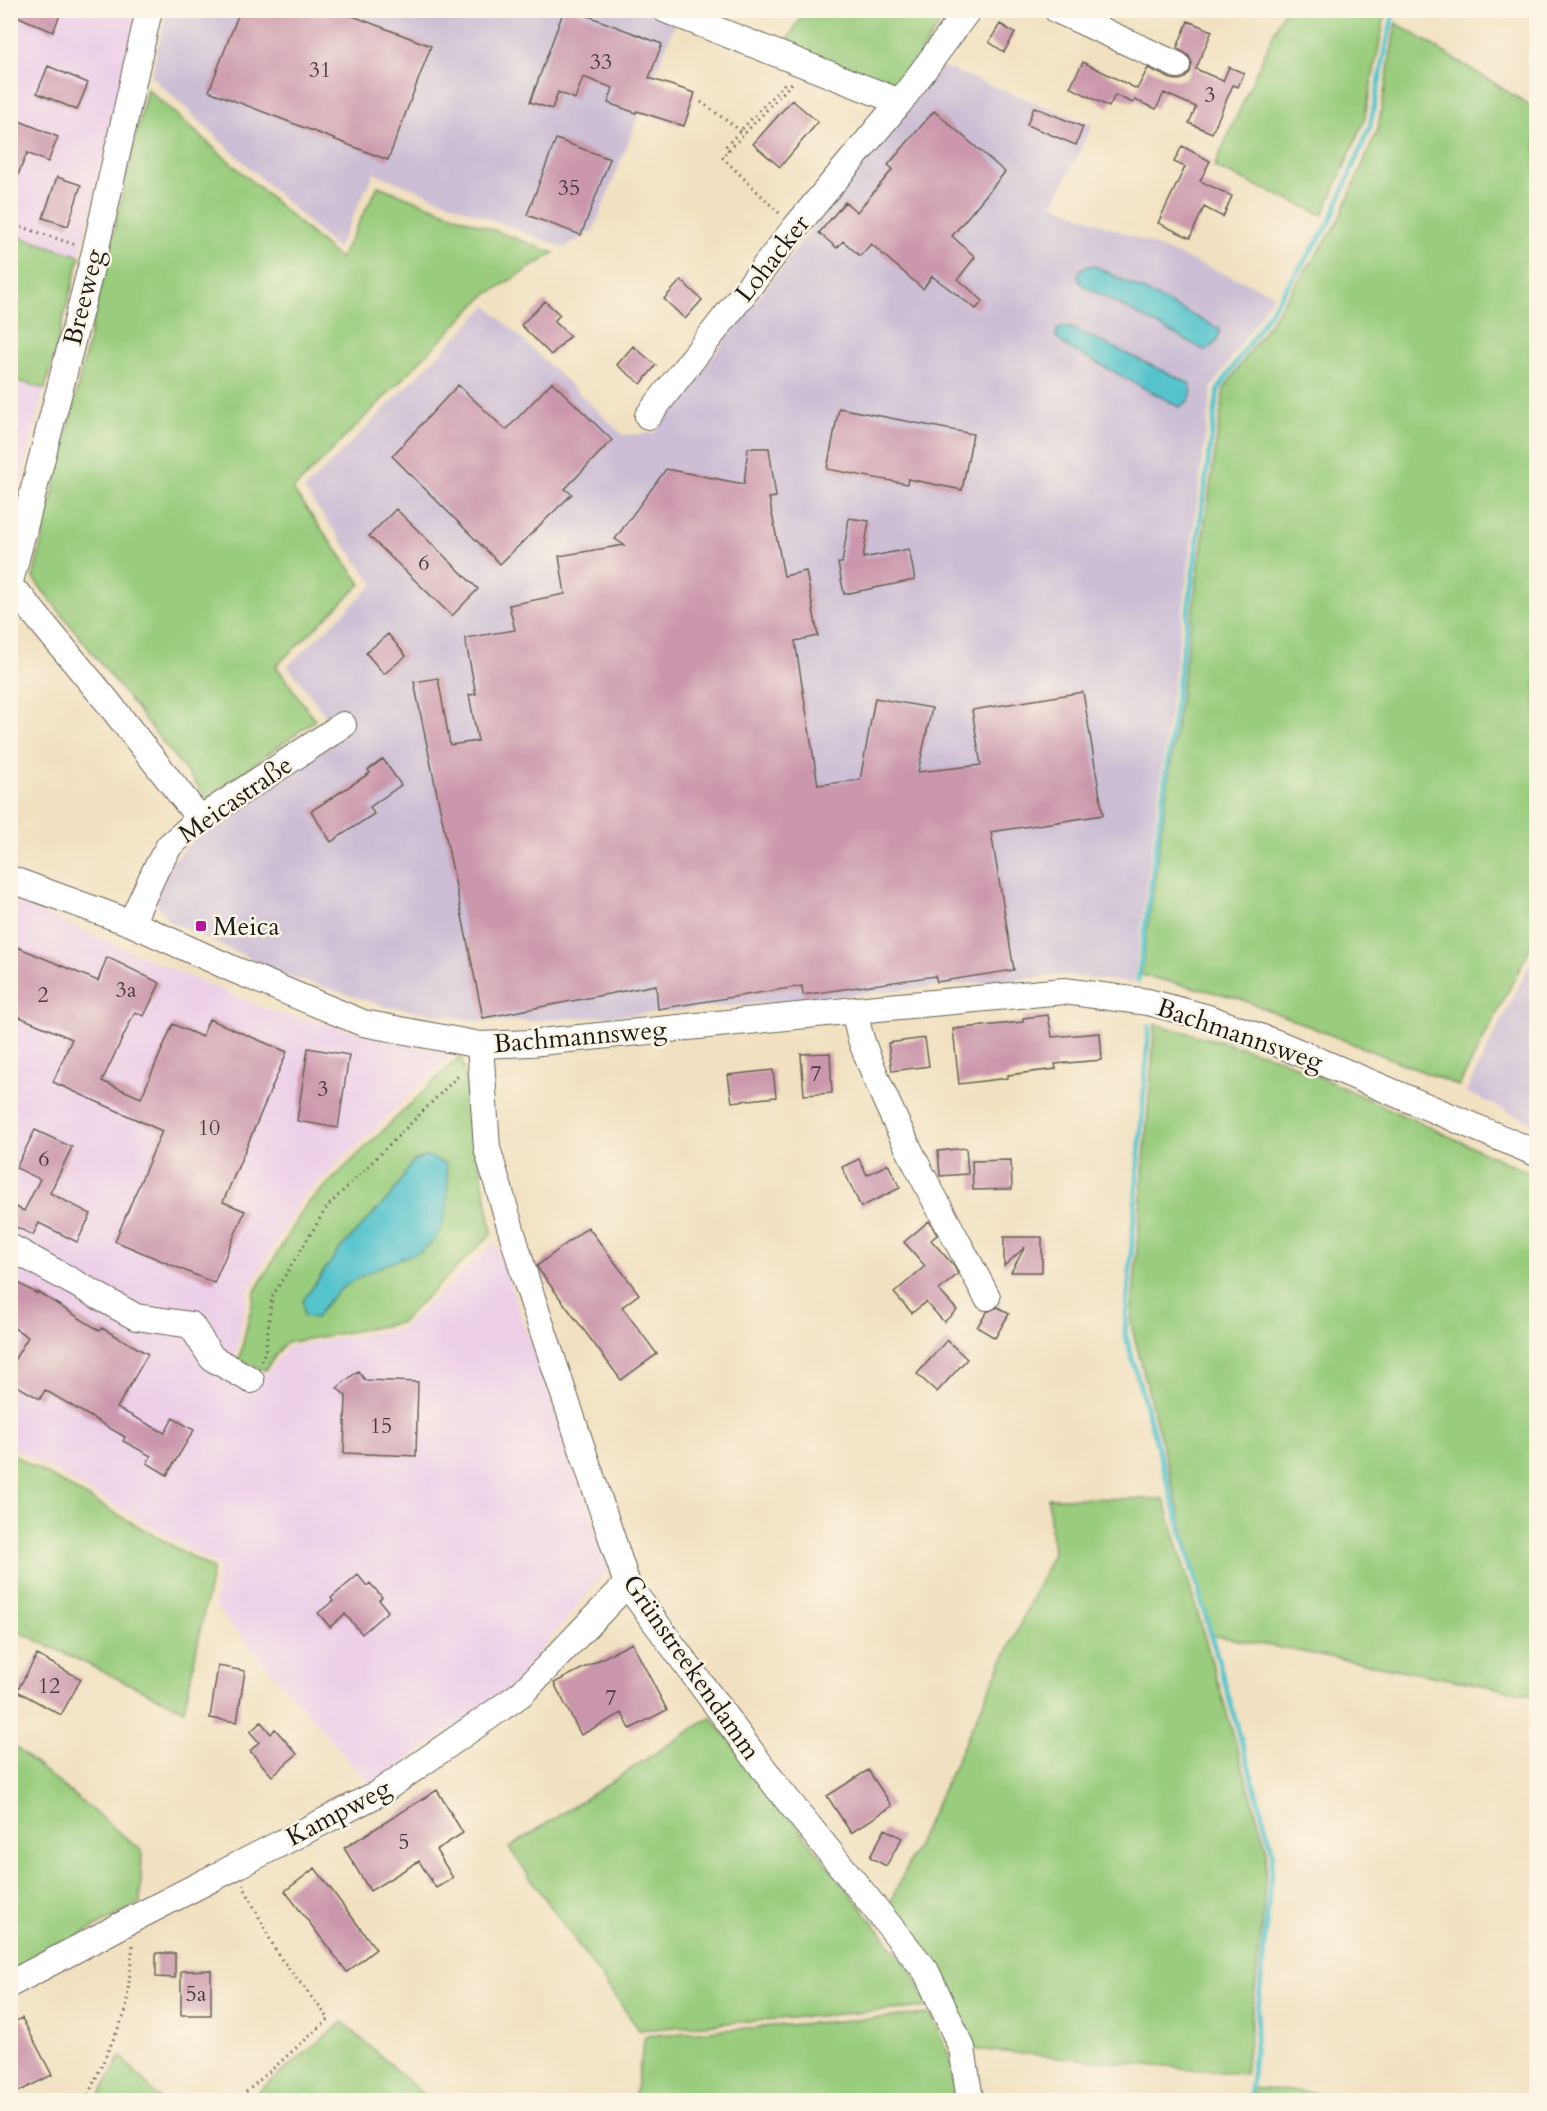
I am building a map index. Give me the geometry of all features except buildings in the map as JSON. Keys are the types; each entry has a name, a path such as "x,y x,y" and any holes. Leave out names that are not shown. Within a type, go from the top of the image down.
{"street":[{"name":"Breeweg","path":"10,582 95,252 149,10"},
{"path":"666,10 798,73 900,102"},
{"name":"Lohacker","path":"648,416 794,229 900,102 968,10"},
{"path":"1057,10 1177,65"},
{"path":"10,590 19,595 200,819"},
{"name":"Meicastraße","path":"131,923 169,846 200,819 343,725"},
{"name":"Bachmannsweg","path":"10,879 131,923 235,970 363,1023 480,1054 531,1043 1064,991 1148,1002 1206,1017 1279,1044 1536,1153"},
{"path":"856,1010 856,1021 864,1047 893,1116 987,1297"},
{"name":"Grünstreekendamm","path":"480,1054 487,1148 495,1177 525,1277 627,1584 777,1787 926,1971 962,2048 969,2100"},
{"path":"10,1247 136,1317 191,1326 212,1358 250,1380"},
{"name":"Kampweg","path":"10,1984 379,1793 521,1694 627,1584"}],"path":[{"path":"729,150 725,147 798,73"},
{"path":"794,229 722,157 798,73"},
{"path":"702,102 745,134"},
{"path":"10,223 95,252"},
{"path":"250,1380 265,1352 272,1297 327,1207 480,1054"},
{"path":"234,1867 278,1955 329,2019 237,2100"},
{"path":"86,2100 126,2011 135,1918"}],"shaded area":[{"path":"11,11 138,11 91,213 11,517"},
{"path":"167,11 680,11 593,231 564,248 374,173 337,249 151,76"},
{"path":"938,65 1093,125 1053,204 1274,294 1212,387 1134,983 1063,975 651,1013 529,1021 481,1021 385,1006 290,977 167,920 153,897 166,868 209,825 339,733 288,666 374,584 304,490 487,306 623,435 654,433"},
{"path":"11,900 270,1011 451,1055 301,1200 249,1289 234,1362 266,1374 289,1346 402,1328 495,1242 609,1567 506,1693 370,1785 214,1605 219,1566 11,1446"},
{"path":"1536,952 1536,1124 1466,1092"}],"green space":[{"path":"1284,10 1386,11 1364,121 1323,215 1214,167"},
{"path":"804,11 948,11 896,92 783,48"},
{"path":"1396,23 1536,109 1536,937 1459,1086 1238,998 1141,975 1224,389 1336,226 1378,129"},
{"path":"147,89 340,259 378,186 554,253 483,297 293,490 361,584 276,666 315,720 207,798 33,578"},
{"path":"10,234 80,256 45,389 11,379"},
{"path":"1155,1024 1276,1057 1536,1176 1536,1695 1211,1635 1131,1324"},
{"path":"461,1055 492,1233 400,1323 285,1343 265,1370 239,1360 255,1291 306,1205"},
{"path":"10,1453 213,1569 184,1710 11,1628"},
{"path":"1048,1498 1164,1499 1267,1850 1262,1928 1245,2074 973,2049 937,1971 890,1903 1053,1553"},
{"path":"711,1717 912,1972 929,2007 639,2030 509,1848"},
{"path":"10,1743 142,1851 140,1903 10,1972"},
{"path":"931,2014 949,2055 955,2100 634,2100 645,2036"},
{"path":"343,2022 429,2100 248,2100"},
{"path":"121,2056 161,2100 97,2100"},
{"path":"1249,2088 1419,2100 1259,2100"}],"water":[{"path":"1086,266 1095,266 1220,329 1216,342 1206,351 1082,285 1078,277 1080,270"},
{"path":"1063,327 1072,328 1189,383 1192,392 1189,400 1180,407 1067,347 1056,337 1057,330"},
{"path":"427,1156 446,1164 447,1175 448,1197 444,1220 434,1239 422,1251 353,1280 324,1306 316,1318 304,1316 303,1301 339,1250 392,1194 413,1161"}],"waterway":[{"path":"1138,980 1218,390 1329,224 1370,126 1394,10"},
{"path":"1149,1026 1125,1333 1273,1852 1250,2096 1253,2100"}],"place":[{"name":"Meica","path":"201,926"}]}
